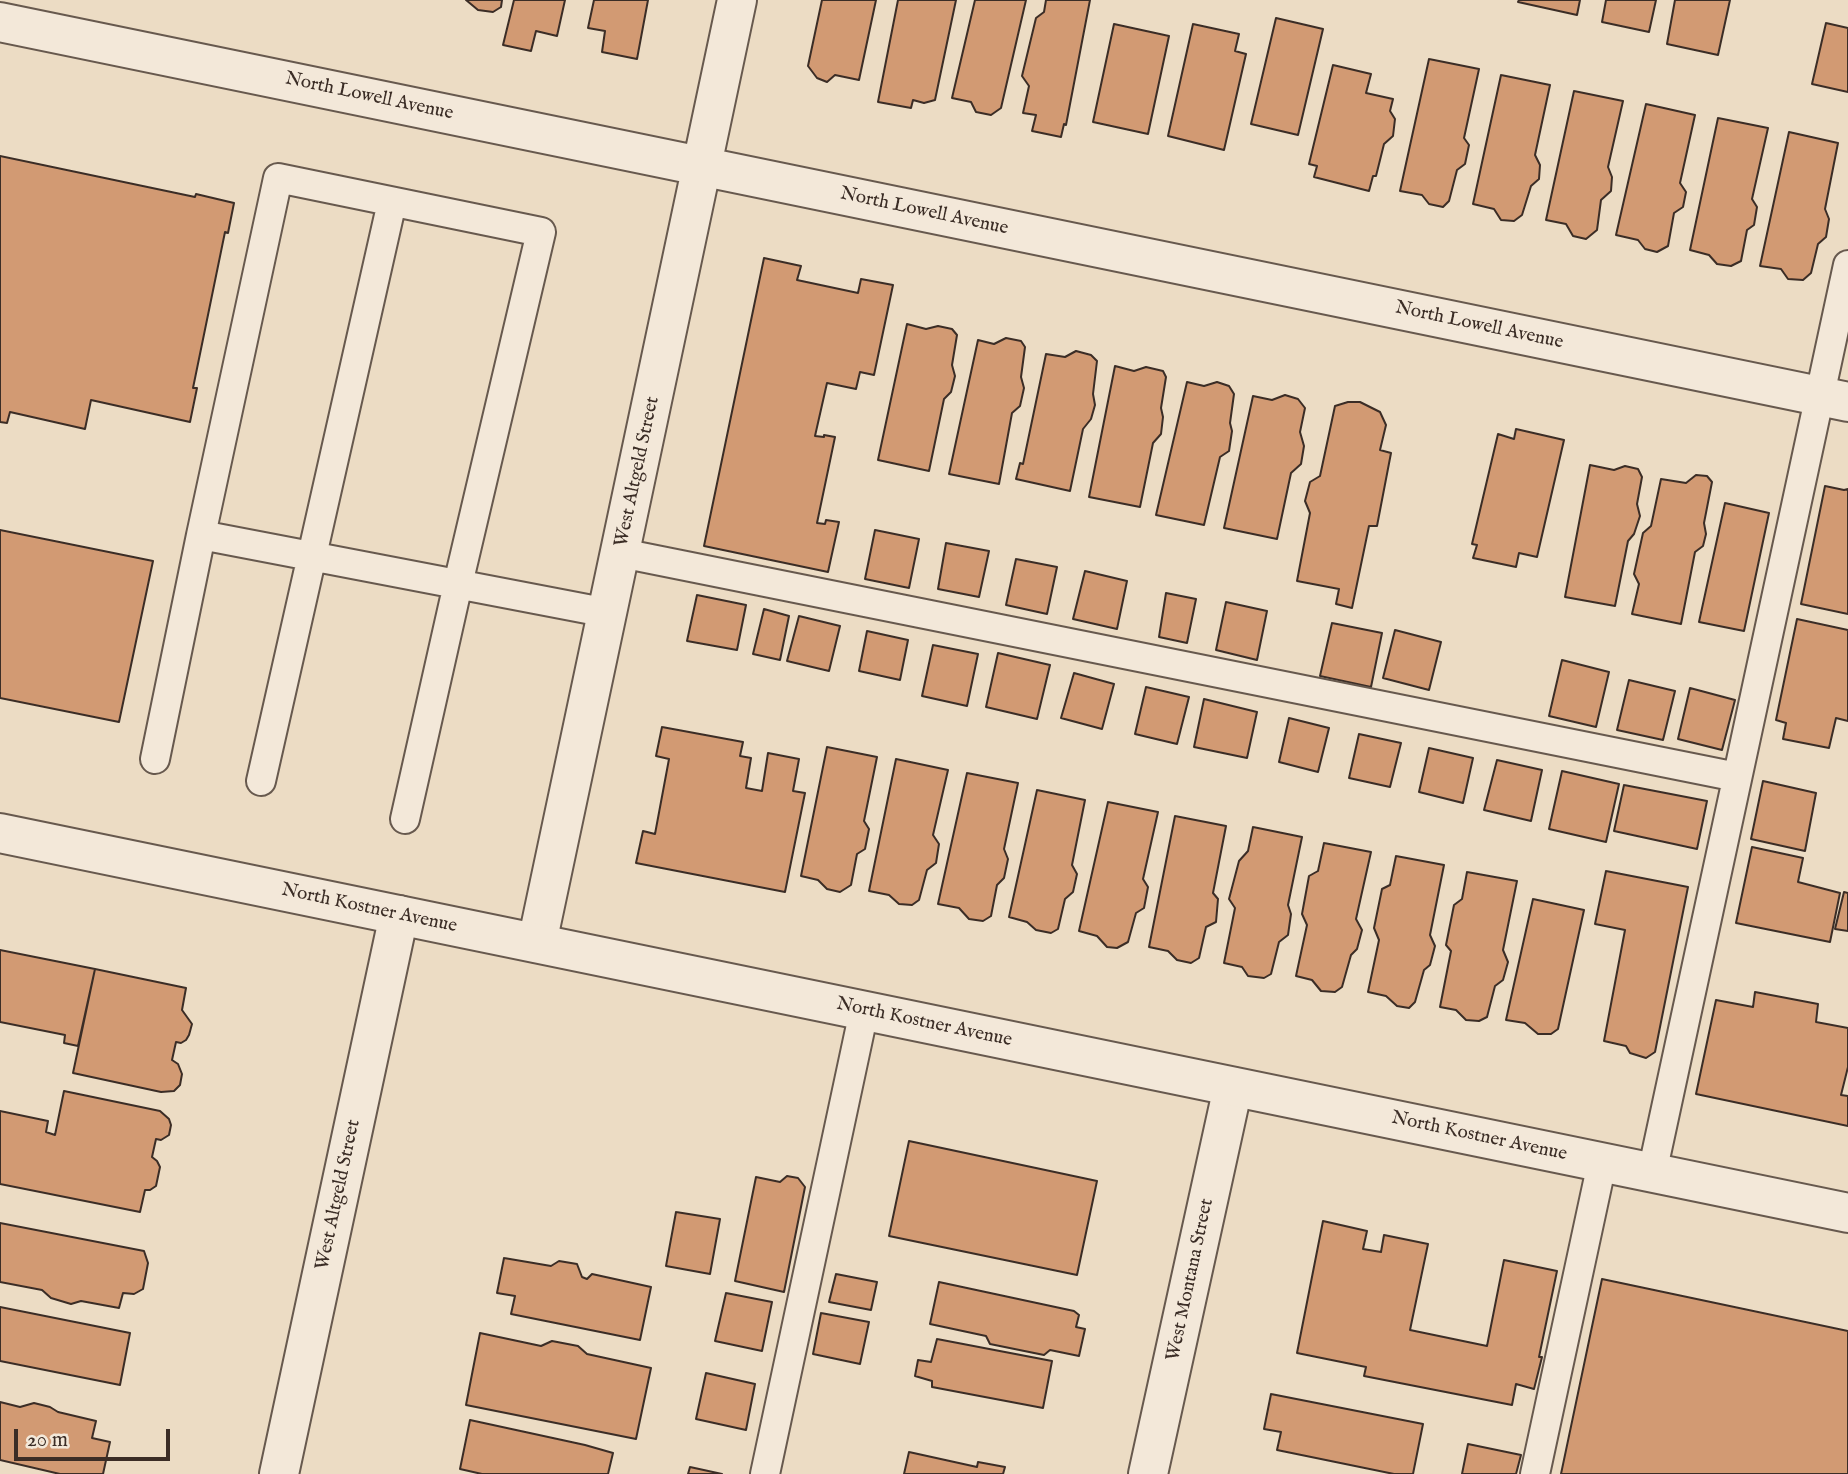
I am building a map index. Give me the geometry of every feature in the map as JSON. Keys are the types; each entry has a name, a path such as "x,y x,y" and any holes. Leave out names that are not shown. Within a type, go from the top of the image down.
{"street":[{"name":"West Altgeld Street","path":"537,943 737,0"},
{"name":"North Lowell Avenue","path":"0,22 1834,399"},
{"name":"North Kostner Avenue","path":"0,833 1848,1213"},
{"name":"West Altgeld Street","path":"278,1474 399,915"},
{"name":"West Montana Street","path":"1148,1474 1233,1087"}],"lane":[{"path":"155,759 278,178 541,232 405,820"},
{"path":"261,781 392,202"},
{"path":"1651,1173 1737,777 1834,399 1848,265"},
{"path":"201,535 608,613"},
{"path":"621,553 1737,777"},
{"path":"765,1474 864,1011"},
{"path":"1535,1474 1602,1163"}],"building":[{"path":"466,0 502,0 501,7 493,12 478,10"},
{"path":"514,0 565,0 557,36 536,31 531,51 503,45"},
{"path":"594,0 648,0 637,59 602,52 605,31 588,28"},
{"path":"822,0 876,0 859,80 835,75 827,82 817,78 808,66"},
{"path":"898,0 956,0 935,100 924,103 913,100 911,108 878,102"},
{"path":"975,0 1026,0 1001,108 991,115 976,112 971,102 952,98"},
{"path":"1046,0 1090,0 1066,125 1064,124 1061,137 1032,131 1036,115 1023,113 1029,86 1022,76 1036,18 1044,12"},
{"path":"1580,0 1577,15 1518,2"},
{"path":"1606,0 1656,0 1649,32 1602,22"},
{"path":"1675,0 1730,0 1718,55 1667,44"},
{"path":"1276,18 1323,29 1298,135 1251,124"},
{"path":"1826,23 1848,28 1848,92 1812,84"},
{"path":"1114,24 1169,36 1148,134 1093,122"},
{"path":"1193,24 1239,34 1235,51 1246,54 1224,150 1168,136"},
{"path":"1429,59 1479,69 1464,138 1469,145 1465,164 1457,170 1449,201 1443,207 1429,204 1422,195 1400,191"},
{"path":"1333,65 1371,74 1366,93 1393,99 1390,111 1395,119 1393,136 1384,144 1376,176 1373,176 1369,191 1314,177 1317,166 1309,164"},
{"path":"1501,75 1550,85 1535,155 1540,165 1539,179 1531,186 1522,215 1514,221 1501,220 1494,209 1473,204"},
{"path":"1574,91 1623,101 1608,167 1612,177 1611,191 1601,200 1597,230 1586,239 1573,236 1566,224 1546,220"},
{"path":"1646,104 1695,115 1680,183 1686,192 1683,207 1674,213 1668,246 1657,252 1645,249 1638,240 1616,235"},
{"path":"1718,118 1768,128 1752,199 1757,207 1754,225 1747,230 1741,261 1731,266 1717,264 1709,255 1690,250"},
{"path":"1789,132 1838,143 1825,209 1829,219 1826,237 1818,244 1811,273 1803,280 1788,279 1781,269 1760,266"},
{"path":"0,156 234,203 228,233 225,232 193,388 197,388 190,422 91,400 85,429 10,412 7,423 0,422"},
{"path":"764,258 801,266 797,280 858,293 861,279 893,285 874,375 860,372 856,389 827,383 815,436 835,437 817,523 825,524 826,520 839,522 828,572 704,546"},
{"path":"907,324 926,329 938,326 952,329 957,335 952,365 955,376 951,392 944,399 929,471 878,460"},
{"path":"1006,338 1021,341 1025,347 1021,377 1024,388 1020,406 1012,413 999,484 949,474 978,340 994,344"},
{"path":"1076,351 1091,355 1097,361 1093,394 1095,405 1091,419 1083,429 1070,491 1016,479 1020,463 1023,464 1046,354 1065,357"},
{"path":"1115,366 1134,371 1146,367 1163,371 1166,377 1161,408 1161,434 1153,443 1140,507 1089,497"},
{"path":"1187,382 1204,386 1217,382 1229,386 1234,394 1229,451 1220,457 1204,525 1156,515"},
{"path":"1285,395 1298,399 1305,408 1300,432 1304,446 1301,464 1291,473 1277,539 1224,528 1253,396 1272,400"},
{"path":"1360,402 1380,412 1386,425 1380,450 1391,453 1377,526 1369,526 1352,608 1336,604 1339,589 1297,581 1310,513 1305,501 1310,482 1320,476 1335,406"},
{"path":"1516,429 1564,440 1537,557 1519,553 1516,567 1473,558 1477,545 1472,544 1498,434 1514,439"},
{"path":"1590,465 1614,470 1625,466 1638,469 1642,477 1637,504 1640,516 1634,534 1628,541 1615,606 1565,597"},
{"path":"1696,475 1707,476 1712,482 1704,523 1706,534 1703,546 1695,552 1681,624 1632,614 1639,584 1634,574 1643,533 1651,526 1661,479 1686,483"},
{"path":"1825,486 1848,489 1848,614 1801,604"},
{"path":"1725,503 1769,513 1744,631 1699,622"},
{"path":"0,530 153,561 119,722 0,698"},
{"path":"875,530 919,539 909,588 865,579"},
{"path":"946,543 989,551 979,597 938,589"},
{"path":"1016,559 1057,567 1047,614 1006,605"},
{"path":"1085,571 1127,581 1117,629 1073,619"},
{"path":"1166,593 1196,599 1187,643 1159,637"},
{"path":"697,595 746,605 737,650 687,641"},
{"path":"1226,602 1267,611 1257,660 1216,650"},
{"path":"764,609 789,616 780,660 753,654"},
{"path":"799,616 840,626 829,671 787,661"},
{"path":"1797,619 1848,630 1848,721 1836,718 1829,748 1783,739 1786,723 1776,720"},
{"path":"1332,623 1382,633 1371,687 1320,676"},
{"path":"1395,630 1441,642 1429,690 1383,678"},
{"path":"867,631 908,640 900,680 859,671"},
{"path":"933,645 978,654 967,706 922,696"},
{"path":"998,653 1050,665 1037,719 986,707"},
{"path":"1562,660 1609,672 1596,727 1549,716"},
{"path":"1074,673 1114,684 1102,729 1061,718"},
{"path":"1629,680 1675,691 1663,740 1617,730"},
{"path":"1146,687 1189,697 1177,744 1135,734"},
{"path":"1690,688 1735,700 1722,750 1678,739"},
{"path":"1204,699 1257,712 1247,758 1194,747"},
{"path":"1289,718 1329,728 1318,772 1279,762"},
{"path":"662,727 743,742 740,756 751,758 746,788 762,791 768,753 799,759 793,791 805,793 785,892 636,863 643,831 655,834 669,759 656,756"},
{"path":"1359,734 1401,743 1390,787 1349,778"},
{"path":"827,747 877,757 864,821 869,829 865,849 857,854 851,885 840,892 827,889 818,880 801,876"},
{"path":"1429,748 1473,758 1463,803 1419,792"},
{"path":"896,759 948,770 933,835 939,844 936,863 927,870 919,900 912,905 899,904 889,895 869,891"},
{"path":"1497,760 1542,770 1531,821 1484,810"},
{"path":"1562,771 1619,784 1606,842 1549,829"},
{"path":"967,773 1018,783 1004,849 1008,859 1004,878 997,885 991,916 983,921 969,919 959,908 938,904"},
{"path":"1763,781 1816,793 1805,851 1751,839"},
{"path":"1624,785 1707,801 1697,849 1614,831"},
{"path":"1037,790 1085,800 1072,865 1077,874 1073,892 1065,899 1058,929 1051,933 1036,930 1027,922 1009,917"},
{"path":"1108,802 1158,812 1143,879 1148,887 1144,908 1136,913 1128,942 1117,948 1107,947 1097,936 1079,931"},
{"path":"1175,816 1226,826 1213,893 1218,899 1216,922 1206,927 1199,958 1191,963 1177,960 1168,951 1149,947"},
{"path":"1253,827 1302,837 1288,905 1291,914 1288,935 1279,942 1271,974 1264,978 1248,976 1242,967 1224,963 1235,908 1229,899 1239,861 1248,851"},
{"path":"1324,843 1371,852 1356,919 1362,930 1357,949 1351,955 1342,987 1335,992 1321,991 1312,980 1296,976 1307,925 1302,914 1309,876 1318,871"},
{"path":"1752,847 1803,858 1798,882 1840,893 1830,942 1736,923"},
{"path":"1396,856 1444,865 1430,935 1435,946 1430,965 1424,970 1415,1002 1409,1008 1397,1006 1386,996 1368,992 1379,940 1374,928 1382,889 1390,885"},
{"path":"1606,871 1688,887 1655,1052 1646,1058 1630,1053 1626,1046 1604,1041 1625,930 1595,924"},
{"path":"1467,872 1517,881 1503,950 1508,962 1503,980 1495,986 1487,1017 1479,1021 1466,1020 1456,1010 1440,1007 1451,951 1446,945 1454,905 1462,899"},
{"path":"1844,892 1848,893 1848,931 1835,929"},
{"path":"1533,899 1584,910 1558,1029 1551,1034 1538,1034 1525,1023 1506,1020"},
{"path":"0,950 95,969 78,1046 64,1043 65,1035 0,1022"},
{"path":"95,969 186,988 182,1010 192,1024 186,1040 176,1042 172,1060 178,1064 182,1074 180,1085 174,1091 161,1092 73,1073"},
{"path":"1755,992 1818,1004 1816,1022 1848,1028 1848,1067 1841,1095 1848,1096 1848,1126 1696,1094 1716,1000 1753,1007"},
{"path":"64,1091 160,1111 169,1119 169,1135 161,1140 156,1139 152,1157 160,1167 156,1186 145,1190 140,1212 0,1184 0,1111 48,1121 46,1132 55,1135"},
{"path":"909,1141 1097,1181 1077,1275 889,1236"},
{"path":"787,1176 798,1178 805,1187 784,1292 735,1281 756,1177 780,1182"},
{"path":"676,1212 720,1219 710,1274 666,1266"},
{"path":"1323,1221 1367,1231 1363,1249 1381,1252 1384,1235 1428,1244 1410,1330 1487,1346 1504,1260 1557,1271 1534,1389 1516,1384 1512,1405 1364,1376 1366,1367 1297,1353"},
{"path":"0,1223 144,1251 148,1263 143,1289 134,1294 123,1293 119,1308 81,1301 71,1304 51,1298 42,1290 0,1282"},
{"path":"504,1258 551,1266 559,1261 577,1264 582,1277 587,1279 592,1274 651,1287 640,1340 511,1314 515,1296 497,1293"},
{"path":"836,1274 877,1282 871,1310 829,1302"},
{"path":"1602,1279 1848,1331 1848,1474 1561,1474"},
{"path":"939,1282 1074,1311 1079,1315 1076,1327 1085,1329 1079,1356 1050,1350 1044,1355 990,1344 986,1336 930,1324"},
{"path":"726,1293 772,1302 762,1351 715,1341"},
{"path":"0,1307 130,1333 120,1385 0,1361"},
{"path":"821,1313 869,1322 860,1364 813,1354"},
{"path":"480,1333 541,1346 552,1341 578,1346 587,1354 651,1368 636,1439 466,1405"},
{"path":"937,1339 1052,1361 1043,1408 932,1387 932,1381 915,1376 918,1360 931,1362"},
{"path":"706,1373 755,1384 746,1430 696,1419"},
{"path":"1271,1394 1423,1424 1413,1474 1394,1474 1277,1450 1281,1432 1264,1429"},
{"path":"0,1402 20,1407 34,1403 96,1421 92,1438 110,1442 103,1474 60,1474 0,1460"},
{"path":"470,1420 613,1453 608,1474 482,1474 460,1469"},
{"path":"1468,1444 1521,1455 1516,1474 1462,1474"},
{"path":"909,1452 977,1467 978,1462 1005,1467 1003,1474 904,1474"},
{"path":"690,1467 722,1474 688,1474"}]}
